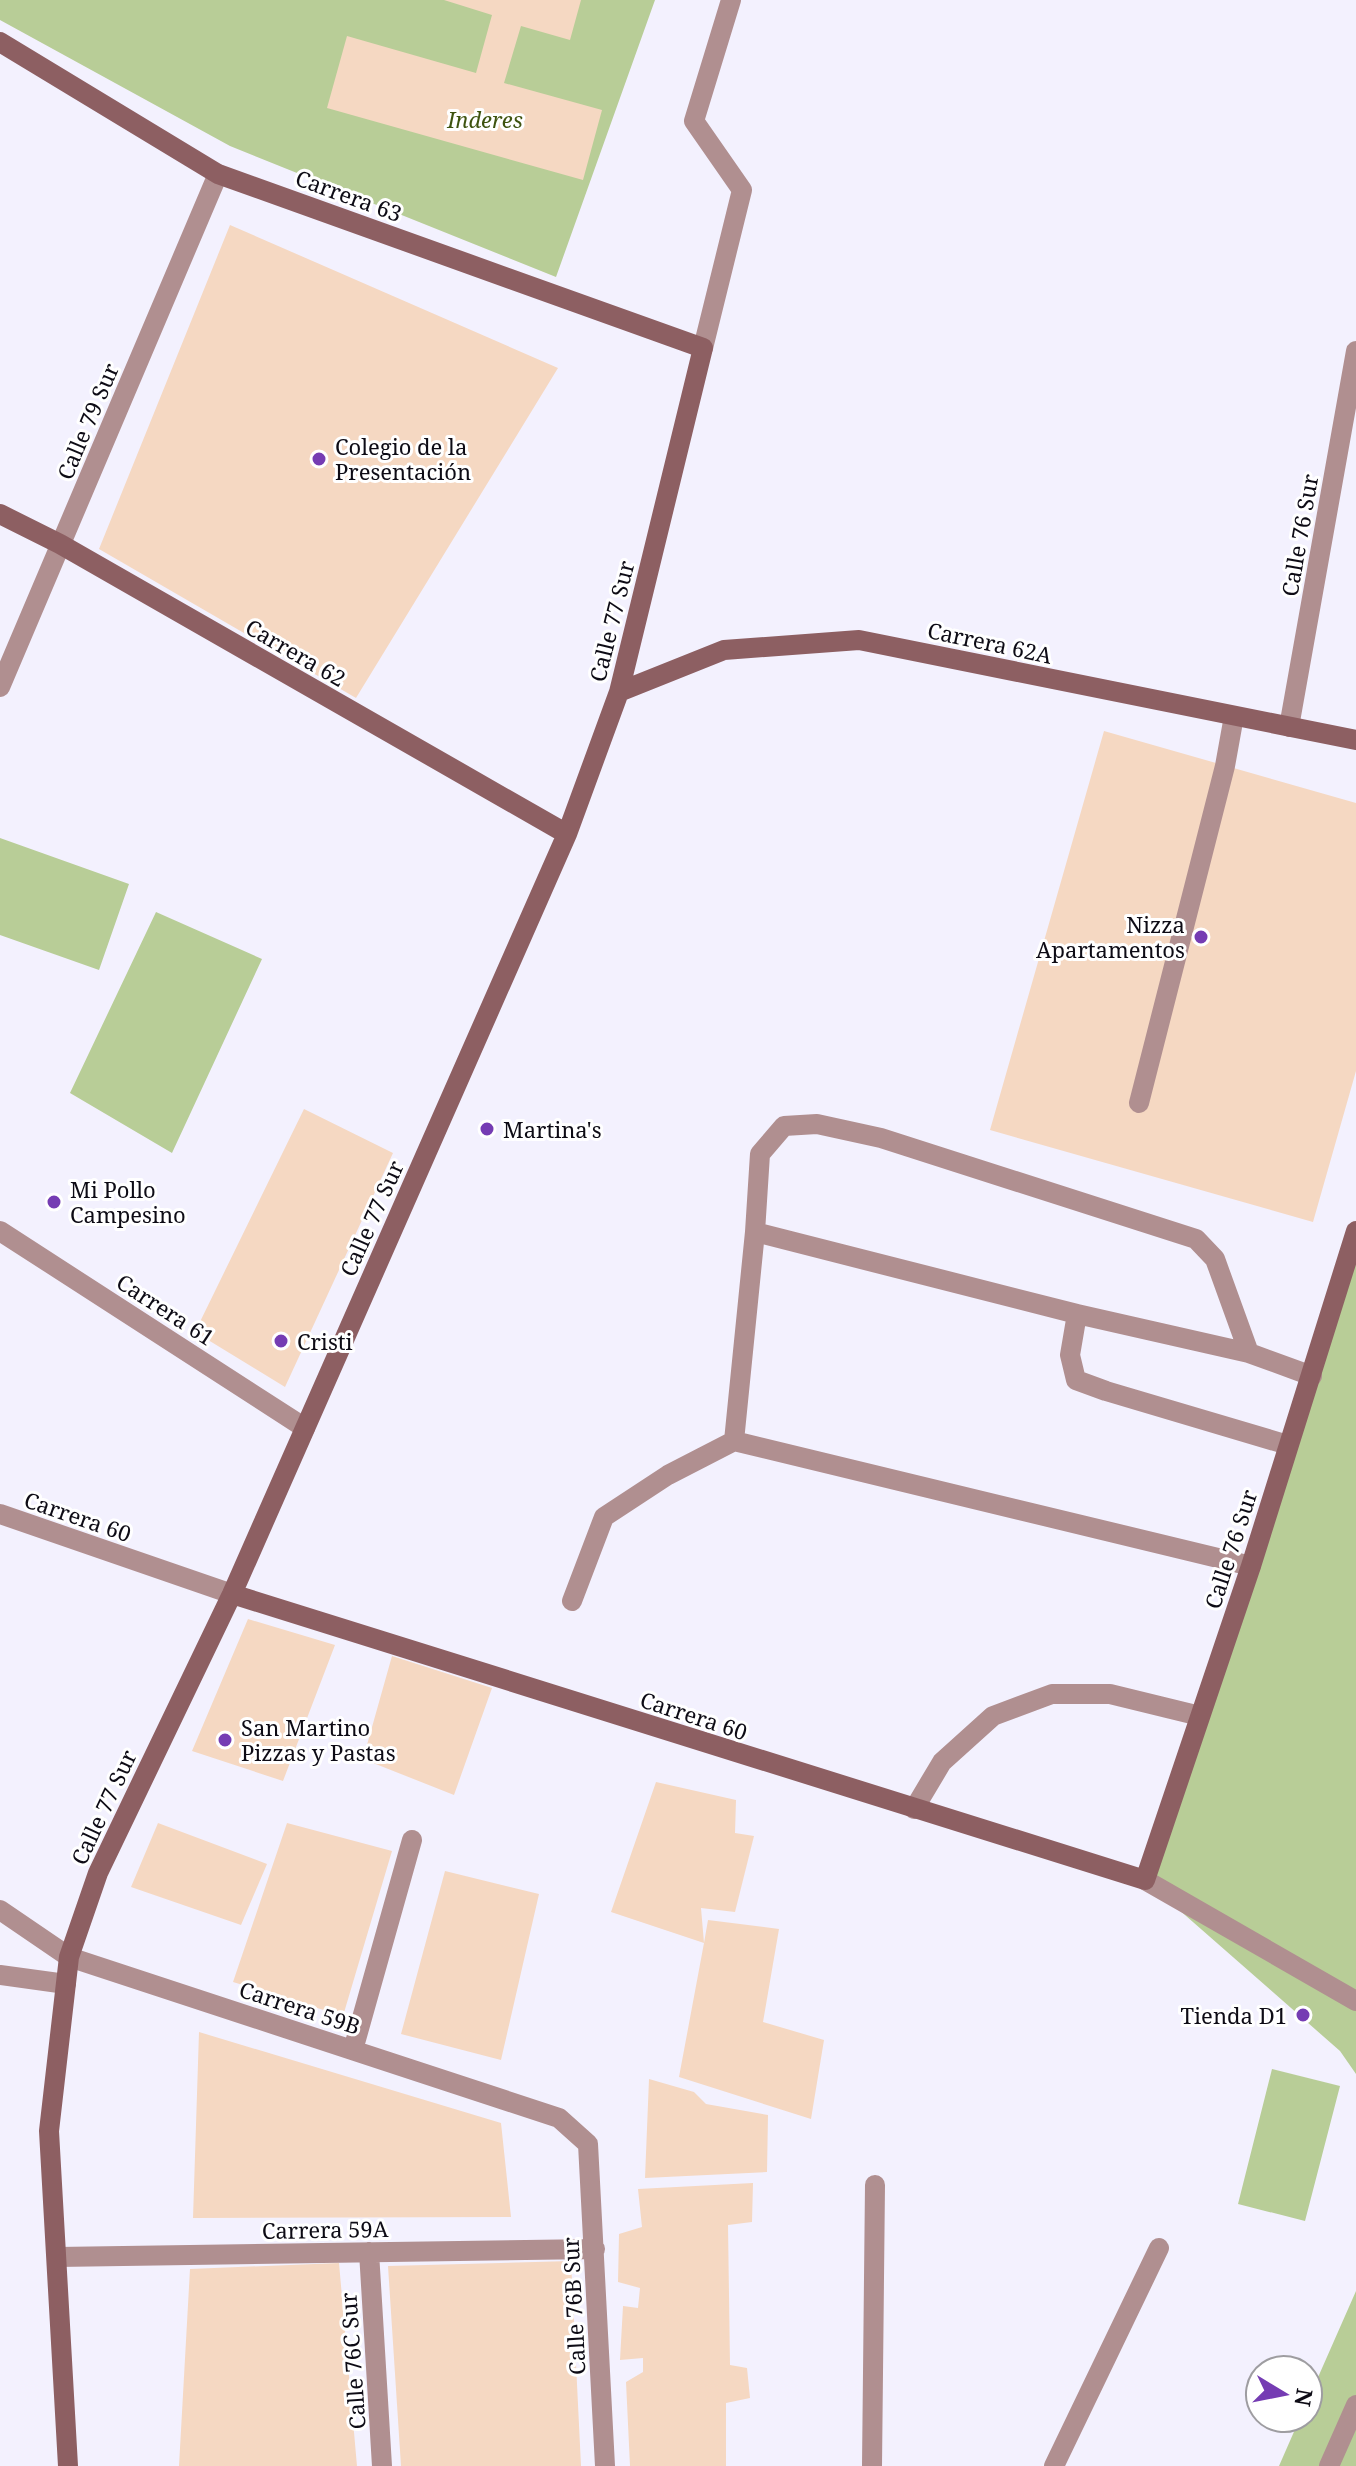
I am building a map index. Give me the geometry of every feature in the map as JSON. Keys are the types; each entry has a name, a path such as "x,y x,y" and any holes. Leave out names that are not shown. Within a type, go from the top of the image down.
{"street":[{"name":"Calle 77 Sur","path":"68,2466 49,2131 69,1957 98,1873 232,1594 567,834 619,692 742,190 694,121 731,0"},
{"name":"Carrera 63","path":"0,42 218,174 703,348"},
{"name":"Calle 79 Sur","path":"0,687 218,174"},
{"name":"Calle 76 Sur","path":"1289,727 1356,351"},
{"name":"Carrera 62","path":"0,514 60,544 567,834"},
{"name":"Carrera 62A","path":"619,692 724,650 859,640 1356,740"},
{"path":"1139,1103 1225,766 1234,716"},
{"path":"734,1441 760,1154 784,1126 817,1124 881,1138 1196,1239 1215,1259 1249,1353"},
{"name":"Carrera 61","path":"0,1231 305,1428"},
{"name":"Calle 76 Sur","path":"1145,1880 1251,1566 1356,1231"},
{"path":"755,1232 1077,1314 1249,1353 1312,1376"},
{"path":"1077,1314 1070,1355 1076,1380 1288,1445"},
{"path":"572,1601 604,1517 668,1475 734,1441 1251,1566"},
{"name":"Carrera 60","path":"0,1514 232,1594 1145,1880 1356,2001"},
{"path":"914,1809 942,1762 993,1716 1052,1694 1110,1694 1200,1716"},
{"path":"353,2050 412,1840"},
{"name":"Carrera 59B","path":"0,1910 69,1957 559,2118 588,2144"},
{"path":"0,1975 66,1984"},
{"name":"Calle 76B Sur","path":"588,2144 605,2466"},
{"path":"872,2466 875,2185"},
{"path":"1054,2466 1159,2248"},
{"name":"Carrera 59A","path":"57,2257 595,2249"},
{"name":"Calle 76C Sur","path":"369,2252 382,2466"},
{"path":"1329,2466 1356,2405"}],"green space":[{"name":"Inderes","path":"0,0 655,0 556,277 230,146 0,20"},
{"path":"0,838 129,884 99,970 0,935"},
{"path":"156,912 262,959 172,1153 70,1093"},
{"path":"1356,1232 1356,2074 1340,2051 1145,1880"},
{"path":"1272,2069 1340,2086 1305,2221 1238,2204"},
{"path":"1356,2291 1356,2466 1279,2466 1293,2434 1324,2434 1324,2364"}],"building":[{"path":"444,0 581,0 570,40 521,26 504,83 602,110 583,180 327,108 347,36 476,73 492,15"},
{"name":"Colegio de la Presentación","path":"230,225 558,368 356,698 99,549"},
{"name":"Nizza Apartamentos","path":"1104,731 1356,803 1356,1071 1313,1222 990,1130"},
{"path":"304,1109 393,1153 285,1387 195,1332"},
{"path":"248,1619 335,1645 283,1781 192,1751"},
{"path":"392,1656 492,1688 454,1795 363,1759"},
{"path":"656,1782 736,1800 735,1833 754,1836 735,1912 701,1908 704,1943 611,1912"},
{"path":"158,1823 267,1864 241,1925 131,1887"},
{"path":"287,1823 392,1851 343,2016 233,1982"},
{"path":"445,1871 539,1894 501,2060 401,2034"},
{"path":"708,1920 779,1929 763,2022 824,2040 811,2119 679,2077"},
{"path":"199,2032 501,2123 511,2217 193,2218"},
{"path":"649,2079 694,2092 706,2104 768,2115 767,2172 645,2178"},
{"path":"753,2183 752,2222 728,2225 730,2365 747,2368 750,2398 726,2403 726,2466 630,2466 626,2382 643,2372 643,2358 620,2360 623,2306 638,2308 640,2288 618,2282 619,2234 642,2227 638,2189"},
{"path":"571,2261 581,2466 401,2466 388,2266"},
{"path":"339,2263 357,2466 179,2466 190,2269"}],"place":[{"name":"Colegio de la Presentación","path":"319,459"},
{"name":"Nizza Apartamentos","path":"1201,937"},
{"name":"Martina's","path":"487,1129"},
{"name":"Mi Pollo Campesino","path":"54,1202"},
{"name":"Cristi","path":"281,1341"},
{"name":"San Martino Pizzas y Pastas","path":"225,1740"},
{"name":"Tienda D1","path":"1303,2015"}]}
